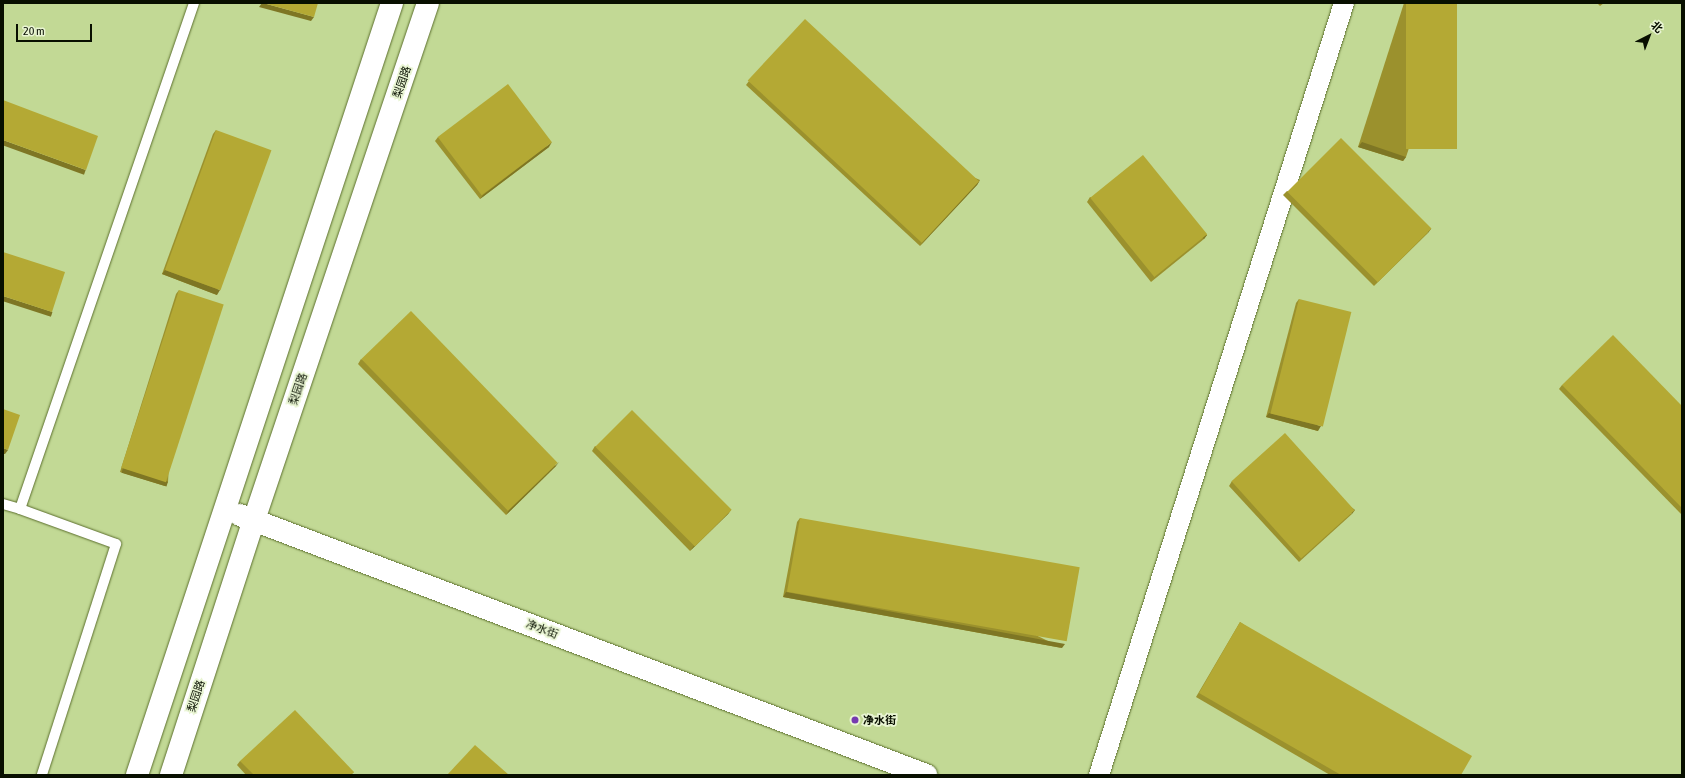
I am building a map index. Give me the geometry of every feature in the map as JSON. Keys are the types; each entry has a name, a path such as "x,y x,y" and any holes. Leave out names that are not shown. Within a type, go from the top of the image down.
{"main road":[{"path":"137,775 226,510 392,3"},
{"name":"梨园路","path":"171,775 254,520 428,3"},
{"name":"净水街","path":"226,510 926,775"}],"street":[{"path":"1099,775 1344,3"}],"lane":[{"path":"20,509 194,3"},
{"path":"3,504 116,544 42,775"}],"building":[{"path":"263,3 318,3 314,17"},
{"path":"1406,3 1457,3 1457,149 1406,149"},
{"path":"805,19 979,181 922,243 748,80"},
{"path":"508,84 552,142 482,195 438,137"},
{"path":"3,100 98,136 86,170 3,140"},
{"path":"216,130 271,150 220,290 165,270"},
{"path":"1341,138 1432,229 1378,282 1287,192"},
{"path":"1143,155 1207,234 1154,277 1090,198"},
{"path":"3,252 65,272 52,312 3,296"},
{"path":"179,290 224,305 166,482 121,468"},
{"path":"1299,299 1351,312 1323,427 1270,413"},
{"path":"411,311 558,463 508,511 361,359"},
{"path":"1613,335 1682,406 1682,508 1562,385"},
{"path":"3,409 20,415 8,450 3,448"},
{"path":"632,410 732,510 695,546 595,447"},
{"path":"1285,433 1355,510 1301,558 1231,481"},
{"path":"800,518 1080,567 1067,641 787,592"},
{"path":"1240,622 1472,756 1461,775 1341,775 1199,693"},
{"path":"295,710 354,772 350,775 254,775 240,761"},
{"path":"475,745 509,775 447,775"}],"place":[{"name":"净水街","path":"855,720"}]}
